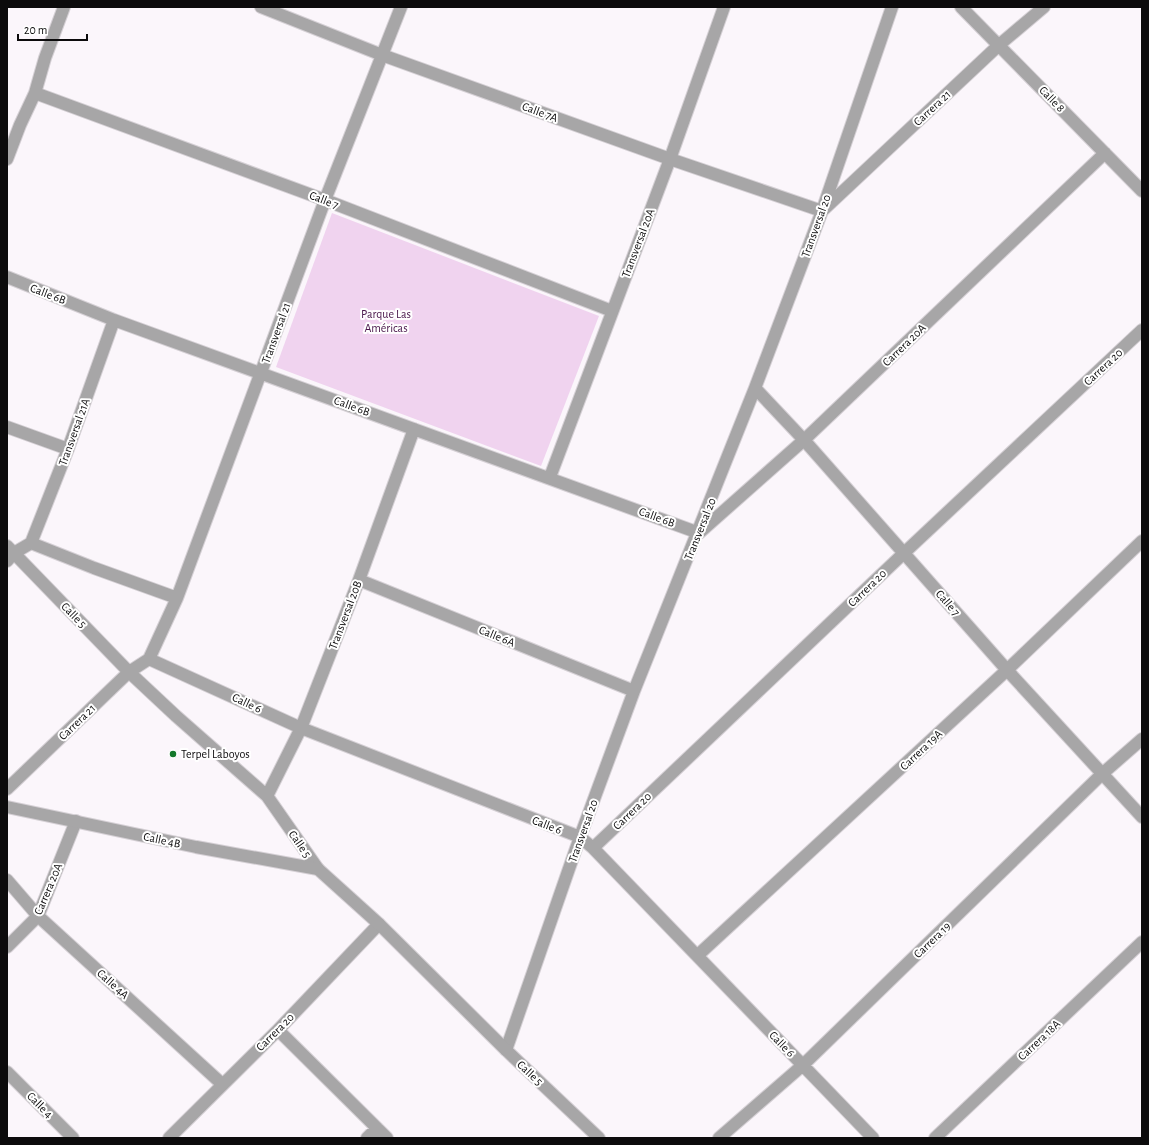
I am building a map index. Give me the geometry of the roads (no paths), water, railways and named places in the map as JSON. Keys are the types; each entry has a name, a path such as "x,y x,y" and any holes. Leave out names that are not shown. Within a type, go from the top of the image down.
{"street":[{"path":"7,159 20,125 35,93 45,58 64,7"},
{"name":"Calle 7A","path":"261,7 382,55 670,159 822,211"},
{"name":"Transversal 21","path":"149,658 177,598 262,373 325,200 401,7"},
{"name":"Transversal 20A","path":"550,477 670,159 724,7"},
{"name":"Transversal 20","path":"506,1050 580,837 634,691 699,532 822,211 892,7"},
{"name":"Calle 8","path":"961,7 1142,191"},
{"name":"Carrera 21","path":"822,211 999,45 1044,7"},
{"name":"Calle 7","path":"35,93 325,200 612,311"},
{"name":"Carrera 20A","path":"699,532 804,440 1105,153"},
{"name":"Calle 6B","path":"7,278 114,320 699,532"},
{"name":"Transversal 21A","path":"31,543 68,449 114,320"},
{"name":"Carrera 20","path":"593,848 1142,330"},
{"name":"Calle 7","path":"755,388 804,440 1007,670 1142,816"},
{"path":"7,427 68,449"},
{"name":"Transversal 20B","path":"267,796 301,728 359,580 414,429"},
{"name":"Carrera 19A","path":"698,956 1007,670 1142,541"},
{"path":"9,553 31,543 177,598"},
{"name":"Calle 5","path":"9,553 129,672 267,796 318,869 380,924 506,1050 599,1138"},
{"name":"Calle 6A","path":"359,580 634,691"},
{"name":"Carrera 21","path":"7,789 129,672 149,658"},
{"name":"Calle 6","path":"149,658 301,728 580,837 593,848 873,1138"},
{"name":"Carrera 19","path":"720,1138 803,1066 1102,774 1142,739"},
{"name":"Calle 4B","path":"7,808 76,821 196,847 318,869"},
{"name":"Carrera 20A","path":"7,947 38,916 76,821"},
{"name":"Calle 4A","path":"7,880 38,916 222,1084"},
{"name":"Carrera 20","path":"169,1138 278,1030 380,924"},
{"name":"Carrera 18A","path":"936,1138 1142,942"},
{"path":"278,1030 387,1138"},
{"name":"Calle 4","path":"7,1072 73,1138"},
{"path":"367,1138 377,1128"}],"place":[{"name":"Terpel Laboyos","path":"173,754"}],"park label":[{"name":"Parque Las Américas","path":"386,321"}]}
